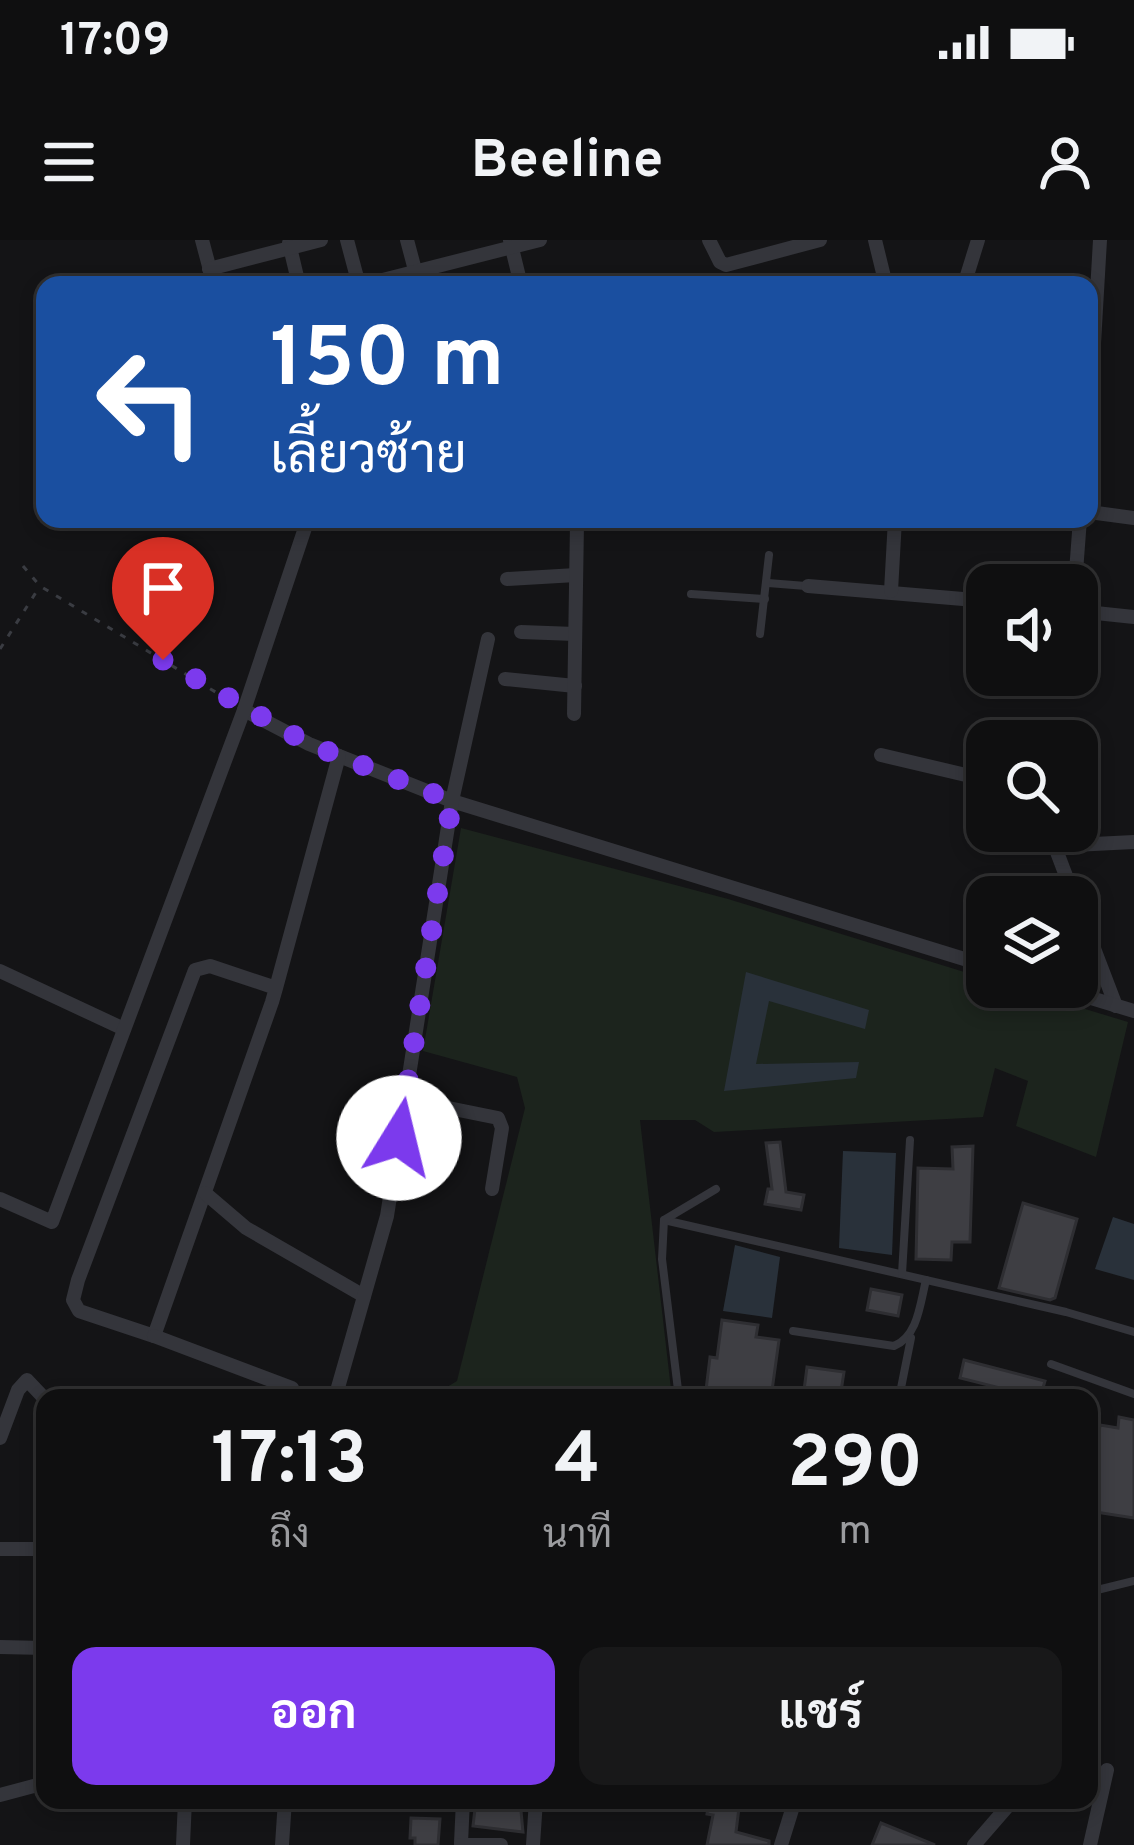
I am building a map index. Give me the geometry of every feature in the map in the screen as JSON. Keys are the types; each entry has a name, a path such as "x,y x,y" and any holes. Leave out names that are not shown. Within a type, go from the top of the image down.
{"street":[{"path":"202,240 212,276"},
{"path":"214,276 289,244 320,240"},
{"path":"347,240 358,276"},
{"path":"407,240 416,276"},
{"path":"423,276 511,244 540,240"},
{"path":"710,240 726,265 820,240"},
{"path":"875,240 884,276"},
{"path":"1098,276 1100,240"},
{"path":"289,244 297,276"},
{"path":"511,244 519,276"},
{"path":"966,276 975,244"},
{"path":"1098,513 1134,518"},
{"path":"0,1199 52,1222 244,710 305,528"},
{"path":"574,714 577,528"},
{"path":"891,591 894,528"},
{"path":"1077,564 1079,528"},
{"path":"507,579 576,575"},
{"path":"808,586 966,599"},
{"path":"1098,613 1134,617"},
{"path":"521,632 575,634"},
{"path":"337,1389 387,1216 452,801 488,638"},
{"path":"505,679 574,686"},
{"path":"244,710 339,756 452,801 966,960"},
{"path":"881,755 966,775"},
{"path":"154,1336 276,988 339,756"},
{"path":"1098,840 1134,842"},
{"path":"1098,959 1116,1006"},
{"path":"276,988 210,966 195,970 73,1300 80,1311 292,1388"},
{"path":"0,971 124,1029"},
{"path":"1098,1001 1134,1011"},
{"path":"404,1099 498,1118 502,1128 492,1190"},
{"path":"205,1193 246,1228 364,1296"},
{"path":"0,1438 18,1390 27,1381 36,1390"},
{"path":"0,1549 36,1549"},
{"path":"0,1647 36,1648"},
{"path":"1090,1845 1107,1771"},
{"path":"0,1795 36,1786"},
{"path":"183,1845 185,1809"},
{"path":"282,1845 284,1809"},
{"path":"463,1809 461,1844 501,1845"},
{"path":"533,1845 535,1809"},
{"path":"781,1845 792,1809"},
{"path":"974,1845 1005,1809"}],"lane":[{"path":"760,634 769,555"},
{"path":"768,584 808,586"},
{"path":"691,594 765,599"},
{"path":"902,1274 910,1140"},
{"path":"664,1220 716,1189"},
{"path":"664,1220 1066,1312 1134,1332"},
{"path":"664,1220 662,1259 678,1389"},
{"path":"901,1389 926,1280"},
{"path":"793,1331 894,1346 912,1331"},
{"path":"1051,1364 1134,1394"},
{"path":"1098,1590 1134,1581"}],"path":[{"path":"23,566 40,586 244,710"},
{"path":"0,649 40,586"}],"shaded area":[{"path":"461,828 728,899 966,973 966,1008 1082,1008 1128,1022 1096,1157 1016,1126 1028,1081 995,1068 983,1117 714,1132 695,1120 640,1120 671,1389 444,1389 457,1381 525,1108 517,1077 423,1051"},
{"path":"746,972 869,1010 865,1029 769,1001 756,1064 859,1062 856,1078 724,1091"},
{"path":"843,1151 896,1153 892,1255 839,1248"},
{"path":"1113,1217 1134,1224 1134,1280 1095,1269"},
{"path":"735,1245 780,1257 772,1318 723,1311"}],"building":[{"path":"780,1142 786,1192 804,1195 801,1210 765,1204 768,1189 772,1189 766,1143"},
{"path":"973,1146 970,1242 952,1242 951,1260 916,1259 918,1168 953,1169 952,1147"},
{"path":"1023,1203 1077,1219 1055,1298 1050,1300 999,1288"},
{"path":"871,1289 902,1295 898,1316 867,1310"},
{"path":"722,1320 758,1325 756,1337 779,1340 772,1389 706,1389 710,1357 717,1358"},
{"path":"964,1360 1045,1381 1043,1389 1004,1389 960,1378"},
{"path":"807,1367 844,1372 841,1389 804,1389"},
{"path":"1119,1417 1134,1420 1134,1518 1098,1512 1100,1425 1118,1428"},
{"path":"475,1809 521,1809 523,1832 473,1826"},
{"path":"708,1809 739,1809 736,1832 769,1841 769,1845 707,1845 713,1815 707,1814"},
{"path":"411,1818 440,1819 438,1845 415,1845 415,1838 410,1838"},
{"path":"881,1823 935,1845 872,1845"}],"route":[{"path":"163,660 309,744 452,801 399,1138"}]}
